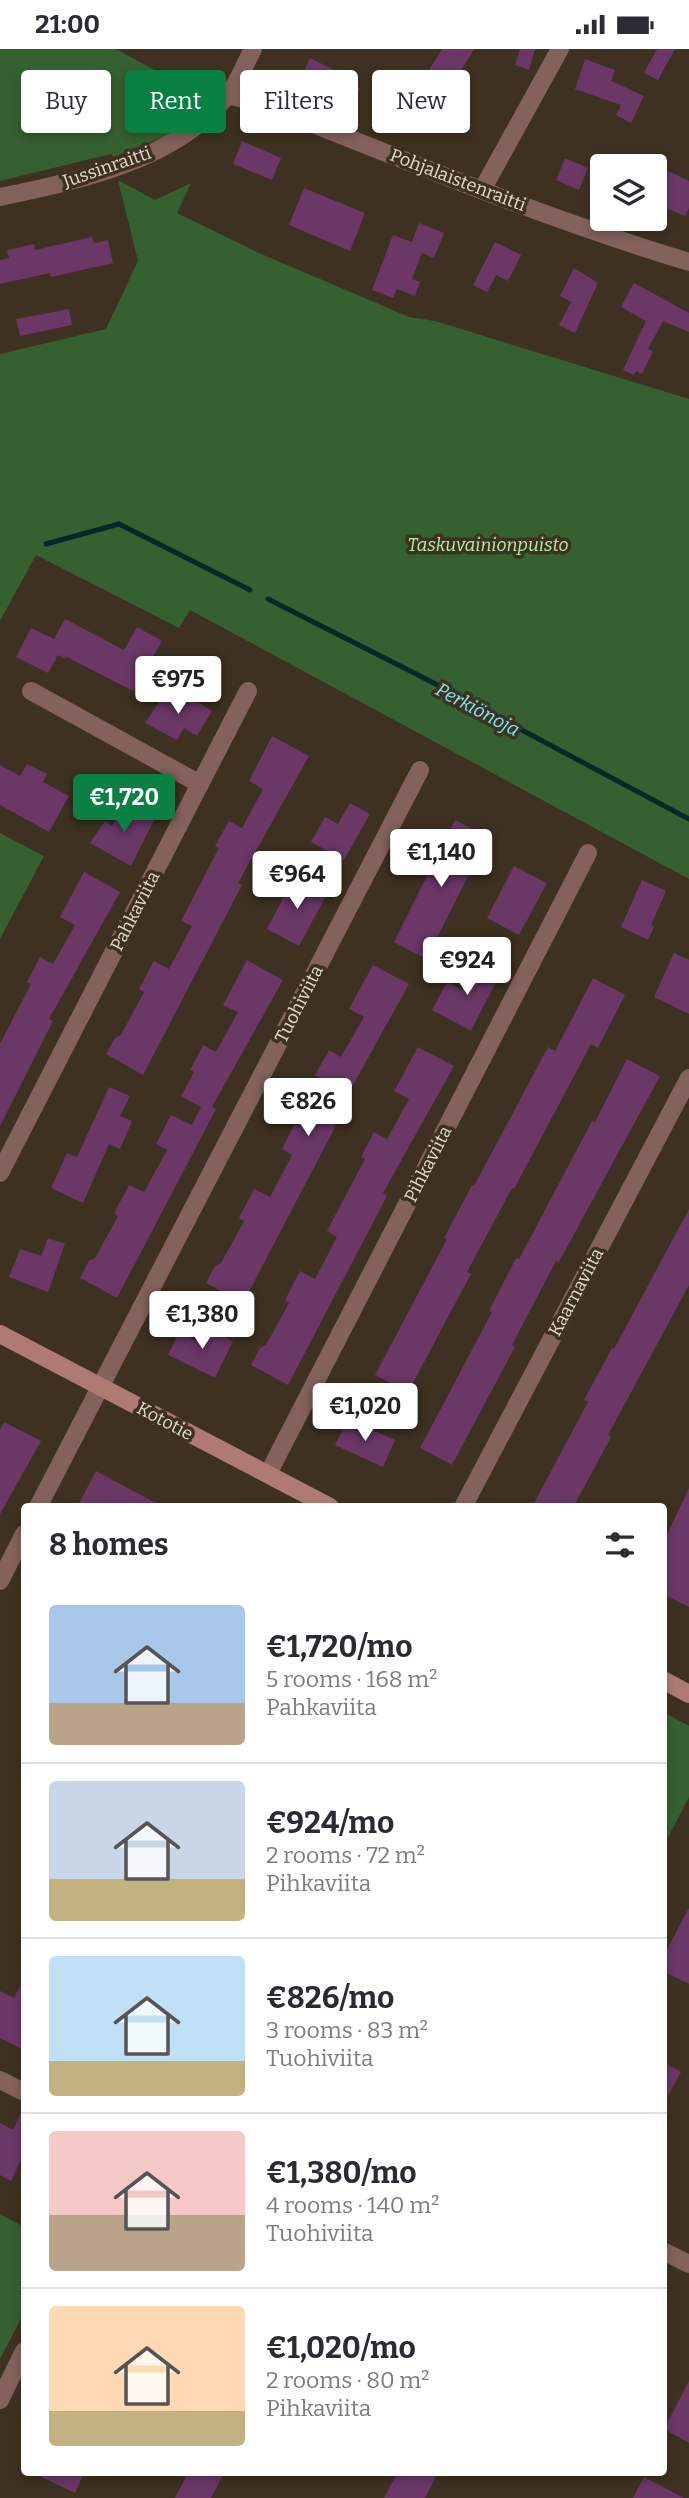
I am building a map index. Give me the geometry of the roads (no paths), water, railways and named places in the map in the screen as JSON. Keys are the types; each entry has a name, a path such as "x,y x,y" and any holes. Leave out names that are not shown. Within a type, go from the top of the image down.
{"street":[{"name":"Jussinraitti","path":"0,197 64,183 119,166 161,148 206,118 229,95 254,49"},
{"path":"482,190 560,49"},
{"name":"Pohjalaistenraitti","path":"229,95 260,103 482,190 639,247 689,262"},
{"path":"31,691 200,784"},
{"name":"Pahkaviita","path":"0,1173 248,691"},
{"name":"Tuohiviita","path":"40,1503 420,770"},
{"name":"Pihkaviita","path":"268,1474 588,853"},
{"name":"Kaarnaviita","path":"465,1503 689,1078"},
{"name":"Kototie","path":"0,1334 322,1503"},
{"path":"0,1581 21,1540"},
{"path":"667,1683 689,1694"},
{"path":"0,2080 21,2090"},
{"path":"667,2253 689,2264"},
{"path":"0,2399 21,2357"}],"waterway":[{"name":"Perkiönoja","path":"46,544 119,524 250,590"},
{"name":"Perkiönoja","path":"268,599 426,679 689,819"}],"park label":[{"name":"Taskuvainionpuisto","path":"488,545"}]}
